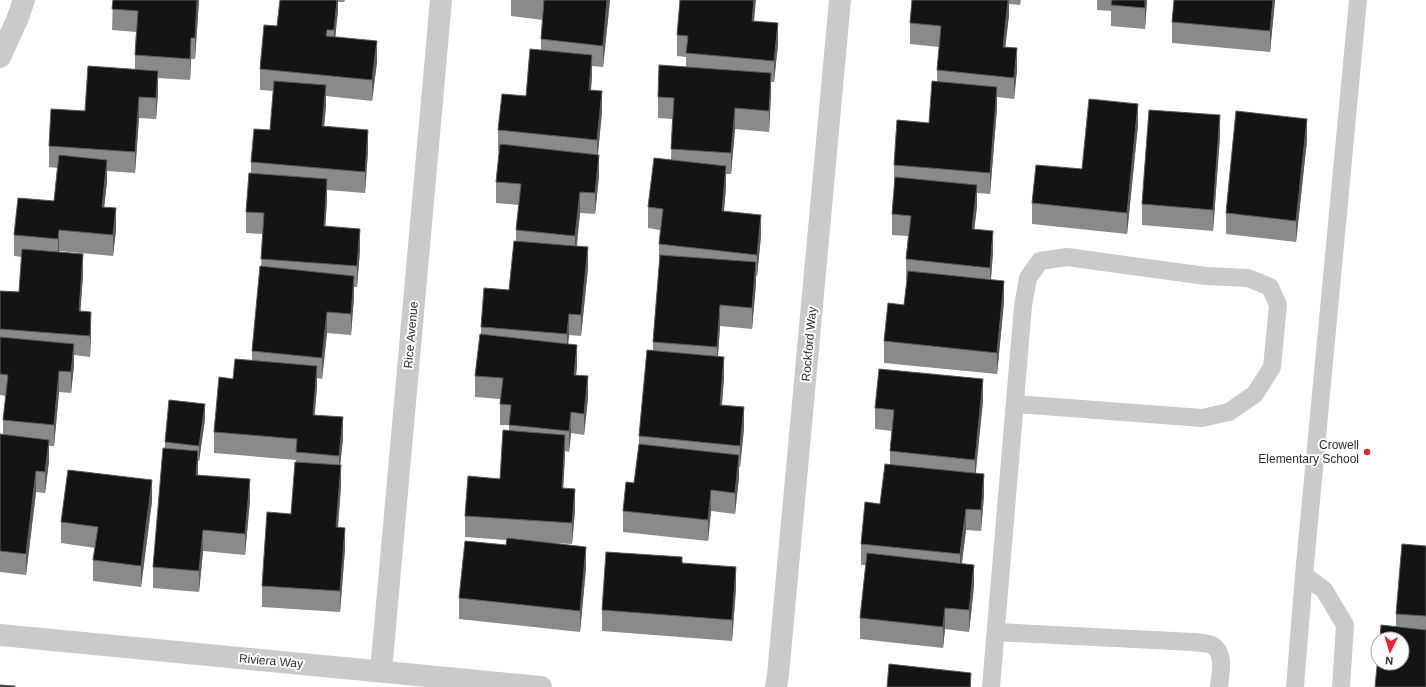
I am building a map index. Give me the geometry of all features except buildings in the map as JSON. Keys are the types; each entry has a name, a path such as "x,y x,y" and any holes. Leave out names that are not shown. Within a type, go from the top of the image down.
{"street":[{"path":"0,57 17,20 24,0"},
{"name":"Rice Avenue","path":"381,671 441,0"},
{"name":"Rockford Way","path":"776,687 780,659 840,0"},
{"name":"Riviera Way","path":"0,635 541,687"}],"lane":[{"path":"1295,687 1304,575 1358,0"},
{"path":"991,687 1023,306 1028,278 1040,261 1067,258 1206,276 1248,278 1270,287 1278,305 1272,367 1254,394 1229,412 1202,418 1015,404"},
{"path":"1304,575 1324,590 1345,625 1341,687"},
{"path":"996,632 1193,642 1212,645 1219,652 1222,660 1219,687"}],"place":[{"name":"Crowell Elementary School","path":"1367,452"}]}
